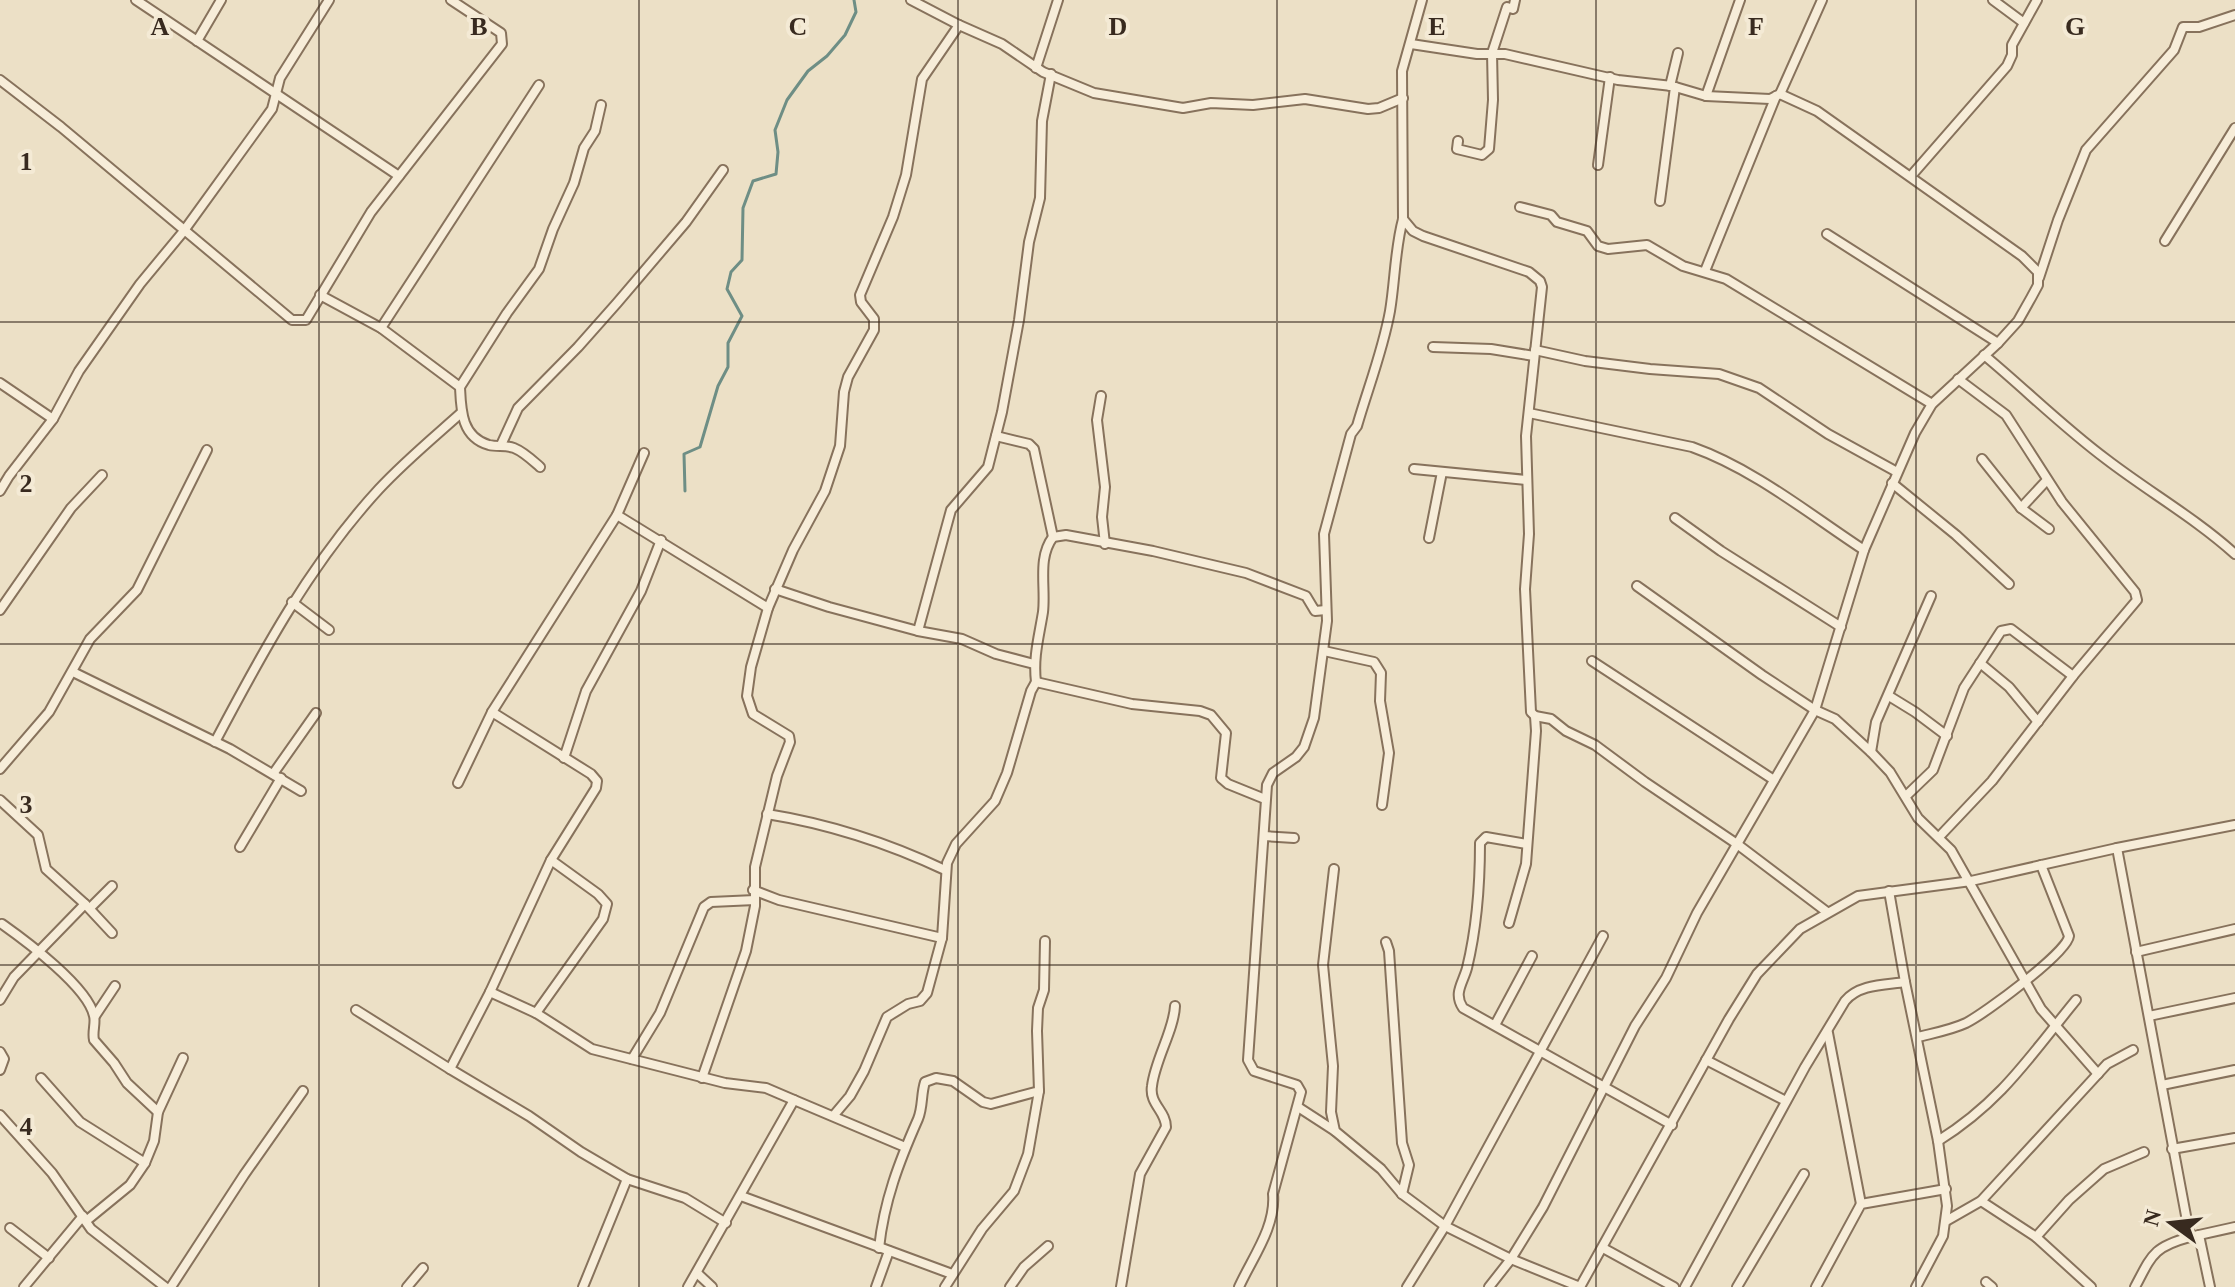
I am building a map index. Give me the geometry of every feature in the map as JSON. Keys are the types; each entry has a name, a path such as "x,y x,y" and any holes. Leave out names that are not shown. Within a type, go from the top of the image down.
{"street":[{"path":"136,0 399,176"},
{"path":"197,41 221,0"},
{"path":"0,491 53,419 79,371 140,284 183,232 272,109 280,78 329,0"},
{"path":"1,81 61,127 292,320 306,320 371,212 504,40 501,33 451,0"},
{"path":"911,0 1002,44 1036,68 1094,93 1183,108 1211,103 1253,105 1305,99 1368,109 1403,98"},
{"path":"1036,68 1058,0"},
{"path":"1239,1287 1265,1233 1301,1092 1297,1085 1254,1071 1248,1060 1255,947 1261,908 1265,799 1273,773 1296,757 1304,747 1319,698 1326,610 1324,534 1338,477 1351,434 1357,426 1389,316 1403,219 1402,71 1405,51 1411,44 1422,0"},
{"path":"1458,141 1457,149 1482,155 1489,149 1493,100 1492,53 1507,7 1513,9 1515,0"},
{"path":"1706,96 1740,0"},
{"path":"1705,271 1778,95 1822,0"},
{"path":"1993,0 2024,23"},
{"path":"1911,176 2007,66 2012,45 2037,0"},
{"path":"1489,1287 1511,1259 1543,1207 1602,1085 1666,978 1697,913 1815,710 1864,550 1897,472 1932,404 2018,321 2038,285 2058,220 2086,150 2174,50 2183,27 2199,27 2235,15"},
{"path":"702,1078 746,951 767,814 790,742 789,736 753,714 747,696 751,667 775,589 825,491 840,446 848,377 874,330 874,319 861,302 860,295 893,217 906,175 922,79 959,25"},
{"path":"1411,44 1548,62 1610,77 1672,86 1706,96 1760,99 1778,95 1817,111 1911,176 2022,256 2038,272 2039,278"},
{"path":"1660,201 1678,53"},
{"path":"918,631 951,510 988,467 996,436 1019,320 1029,242 1040,198 1042,121 1051,74"},
{"path":"1598,165 1610,77"},
{"path":"381,328 539,85"},
{"path":"540,467 520,451 488,445 476,437 463,420 460,387 539,269 574,183 584,148 595,131 601,105"},
{"path":"2165,241 2235,128"},
{"path":"501,445 518,408 530,393 578,347 617,303 686,222 723,170"},
{"path":"1520,207 1551,215 1557,222 1587,231 1598,246 1608,249 1647,245 1683,266 1726,279 1932,404"},
{"path":"1403,219 1413,231 1535,276 1540,281 1543,295 1526,436 1529,534 1525,589 1531,712 1535,716 1551,719 1566,731 1595,745 1737,844 1827,912"},
{"path":"1399,235 1413,231"},
{"path":"1827,234 1998,343"},
{"path":"320,295 381,328 460,387"},
{"path":"1433,347 1535,353 1615,365 1719,374 1759,388 1828,434 1897,472"},
{"path":"1984,355 2060,423 2108,461 2207,529 2235,554"},
{"path":"1939,837 1992,781 2073,676 2137,600 2135,592 2062,502 2006,415 1958,379"},
{"path":"0,383 53,419"},
{"path":"1101,396 1097,420 1105,487 1102,517 1105,544"},
{"path":"215,742 292,602 320,562 380,489 461,413"},
{"path":"1529,413 1692,447 1711,454 1864,550"},
{"path":"996,436 1029,444 1034,449 1053,537"},
{"path":"0,769 49,712 90,639 137,590 207,450"},
{"path":"458,783 492,712 617,515 644,453"},
{"path":"1982,459 2021,508 2049,529"},
{"path":"1414,469 1527,480"},
{"path":"1429,538 1442,472"},
{"path":"0,610 71,508 102,475"},
{"path":"2021,508 2047,480"},
{"path":"1892,483 1956,535 2009,584"},
{"path":"617,515 768,608"},
{"path":"1675,518 1841,627"},
{"path":"834,1115 850,1096 864,1071 887,1017 920,1001 927,993 942,938 945,870 956,844 995,801 1036,682 1034,664 1043,611 1043,565 1046,546 1053,537 1066,535 1153,551 1246,573 1306,596 1315,611 1326,610"},
{"path":"564,758 586,691 641,591 661,540"},
{"path":"1637,586 1815,710 1835,719 1890,772 1918,818 1951,850 1971,881 2026,983 2054,1027 2098,1074"},
{"path":"775,589 918,631 955,637 996,654 1034,664"},
{"path":"1871,752 1876,722 1931,596"},
{"path":"292,602 329,630"},
{"path":"1906,796 1933,770 1964,688 2001,631 2011,629 2073,676"},
{"path":"1324,651 1374,662 1381,673 1380,701 1389,753 1382,805"},
{"path":"1592,661 1774,780"},
{"path":"1980,663 2009,687 2038,722"},
{"path":"73,672 215,742 301,791"},
{"path":"1036,682 1132,704 1200,711 1211,715 1226,733 1221,778 1265,799"},
{"path":"1889,696 1947,736"},
{"path":"450,1069 490,992 551,860 596,788 597,781 492,712"},
{"path":"240,847 277,776 316,713"},
{"path":"1509,923 1526,864 1535,716"},
{"path":"0,800 38,835 46,869 88,906 112,933"},
{"path":"767,814 817,823 887,844 945,870"},
{"path":"1298,1107 1335,1131 1381,1169 1402,1194 1445,1226 1511,1259 1580,1287 1757,974 1800,929 1858,896 1971,881 2235,825"},
{"path":"1264,836 1294,838"},
{"path":"1527,844 1486,837 1480,843 1480,879 1468,964 1457,996 1463,1008 1672,1125"},
{"path":"2117,848 2172,1149 2210,1287"},
{"path":"536,1013 603,919 607,904 604,898 551,860"},
{"path":"1918,1037 1969,1021 2026,983 2069,941 2041,865"},
{"path":"1334,869 1323,965 1333,1066 1331,1112 1335,1131"},
{"path":"0,1000 14,977 39,950 112,886"},
{"path":"1889,891 1946,1189 1943,1236 1920,1286"},
{"path":"632,1059 660,1013 704,907 711,902 754,895 942,938"},
{"path":"2,924 39,950 85,998 95,1016"},
{"path":"2136,952 2235,929"},
{"path":"1407,1287 1445,1226 1603,936"},
{"path":"945,1287 982,1229 1014,1191 1028,1154 1039,1091 1037,1031 1038,1008 1044,990 1045,941"},
{"path":"1386,942 1402,1143 1409,1165 1402,1194"},
{"path":"1495,1025 1532,956"},
{"path":"1685,1287 1786,1101 1849,996 1870,986 1905,982"},
{"path":"115,986 95,1016 94,1040 127,1083 158,1112"},
{"path":"490,992 536,1013 592,1049 702,1078 766,1088 905,1147"},
{"path":"2149,1016 2235,998"},
{"path":"1938,1141 1965,1124 2001,1093 2076,1000"},
{"path":"1121,1287 1140,1174 1166,1127 1166,1120 1154,1104 1152,1087 1175,1006"},
{"path":"356,1010 627,1179 685,1198 726,1223"},
{"path":"1816,1287 1861,1204 1828,1033"},
{"path":"1946,1221 1981,1201 2107,1064 2133,1050"},
{"path":"0,1052 4,1059 0,1070"},
{"path":"24,1287 84,1219 130,1185 145,1163 154,1141 158,1112 183,1058"},
{"path":"1706,1060 1786,1101"},
{"path":"2162,1085 2235,1070"},
{"path":"41,1078 80,1122 145,1163"},
{"path":"879,1248 885,1205 920,1113 923,1085 928,1080 953,1081 983,1102 991,1104 1039,1091"},
{"path":"0,1115 52,1173 101,1238 168,1287 303,1091"},
{"path":"688,1287 794,1100"},
{"path":"2172,1149 2235,1138"},
{"path":"2036,1237 2069,1200 2104,1169 2144,1152"},
{"path":"1737,1287 1804,1174"},
{"path":"583,1287 627,1179"},
{"path":"1861,1204 1946,1189"},
{"path":"741,1196 952,1274"},
{"path":"1981,1201 2036,1237 2091,1287"},
{"path":"2135,1287 2160,1248 2235,1227"},
{"path":"10,1228 49,1258"},
{"path":"1010,1287 1024,1267 1048,1246"},
{"path":"1603,1248 1674,1287"},
{"path":"876,1287 889,1251"},
{"path":"407,1287 423,1268"},
{"path":"697,1273 712,1287"}],"waterway":[{"path":"685,491 684,454 700,447 718,386 728,367 728,343 742,316 727,289 731,272 742,260 743,208 753,181 776,174 778,152 775,130 787,100 808,71 827,56 845,35 856,12 854,0"}]}
